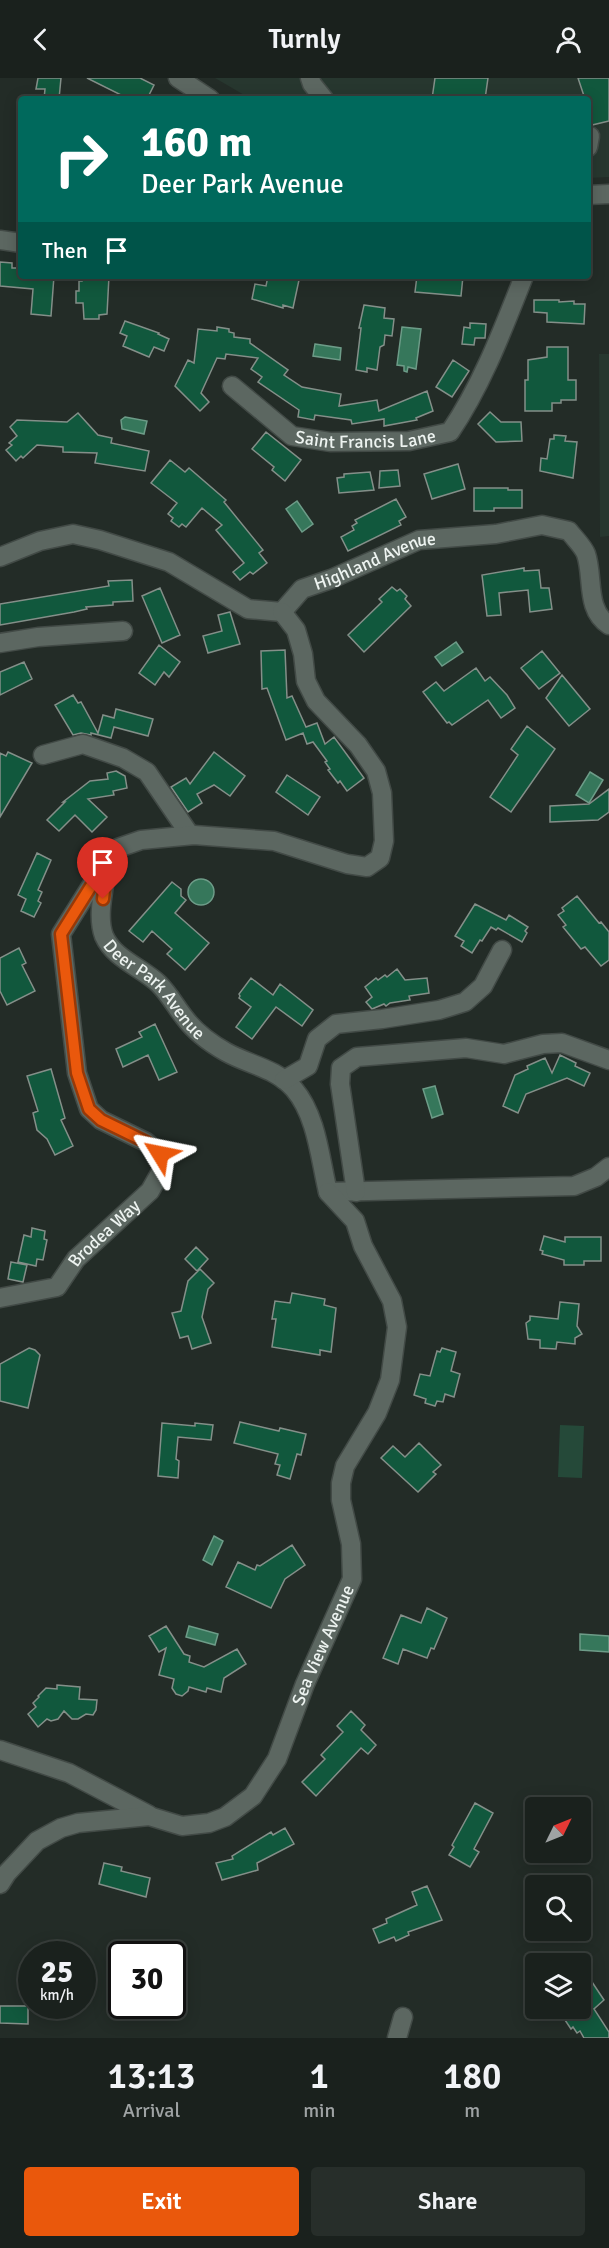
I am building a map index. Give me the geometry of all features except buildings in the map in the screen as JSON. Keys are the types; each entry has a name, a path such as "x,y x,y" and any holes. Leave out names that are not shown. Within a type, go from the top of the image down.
{"street":[{"path":"178,78 205,96"},
{"path":"310,78 322,96"},
{"path":"591,195 609,194"},
{"path":"0,240 18,243"},
{"name":"Saint Francis Lane","path":"232,386 292,436 330,442 409,441 450,432 465,409 523,279"},
{"name":"Highland Avenue","path":"282,612 303,589 419,540 496,534 542,525 569,531 585,553 592,601 609,625"},
{"path":"0,557 40,541 73,534 170,562 248,609 282,612 296,630 303,654 306,681 316,701 358,745 376,771 382,793 384,841 380,858 367,867 347,864 274,841 190,835 141,840 118,848 108,859"},
{"path":"0,643 38,637 123,631"},
{"path":"43,755 83,744 123,758 147,772 190,835"},
{"name":"Deer Park Avenue","path":"108,859 101,920 105,937 116,952 159,984 186,1020 205,1040 229,1054 271,1070 292,1087 303,1101 313,1127 328,1192"},
{"name":"Brodea Way","path":"0,1298 57,1287 76,1259 150,1191 163,1168 160,1154 146,1142 101,1120 89,1109 77,1073 61,934 108,859"},
{"path":"284,1080 308,1066 317,1039 336,1024 428,1012 465,1002 483,986 502,950"},
{"path":"356,1192 340,1084 341,1068 357,1057 466,1048 504,1054 543,1044 562,1043 609,1060"},
{"path":"328,1192 574,1186 596,1177 609,1167"},
{"name":"Sea View Avenue","path":"0,1884 7,1873 37,1841 61,1828 78,1823 149,1816 182,1826 209,1823 225,1817 254,1796 277,1759 305,1684 352,1579 351,1544 341,1500 341,1483 345,1466 377,1413 390,1380 397,1327 392,1301 363,1246 355,1221 328,1192"},
{"path":"0,1750 69,1773 149,1816"},
{"path":"397,2038 403,2017"}],"shaded area":[{"path":"215,78 609,78 609,177 591,178 591,96 246,96"},
{"path":"402,327 421,329 416,369 408,367 407,372 404,371 404,366 397,365"},
{"path":"315,344 341,348 340,360 313,356"},
{"path":"599,354 609,354 609,536 600,537"},
{"path":"125,417 147,421 144,434 122,429 121,420"},
{"path":"297,501 313,524 302,532 286,509"},
{"path":"456,642 463,652 442,666 435,657"},
{"path":"590,772 603,780 589,803 576,795"},
{"path":"201,879 210,883 214,892 210,901 201,905 192,901 188,892 192,883"},
{"path":"435,1086 443,1114 432,1118 423,1089"},
{"path":"560,1425 584,1426 582,1478 558,1477"},
{"path":"214,1536 223,1541 212,1565 203,1560"},
{"path":"189,1626 218,1634 215,1645 186,1637"},
{"path":"580,1634 609,1636 609,1652 580,1650"}],"route":[{"path":"103,899 108,859 61,934 77,1073 89,1109 101,1120 146,1142 160,1154"}]}
